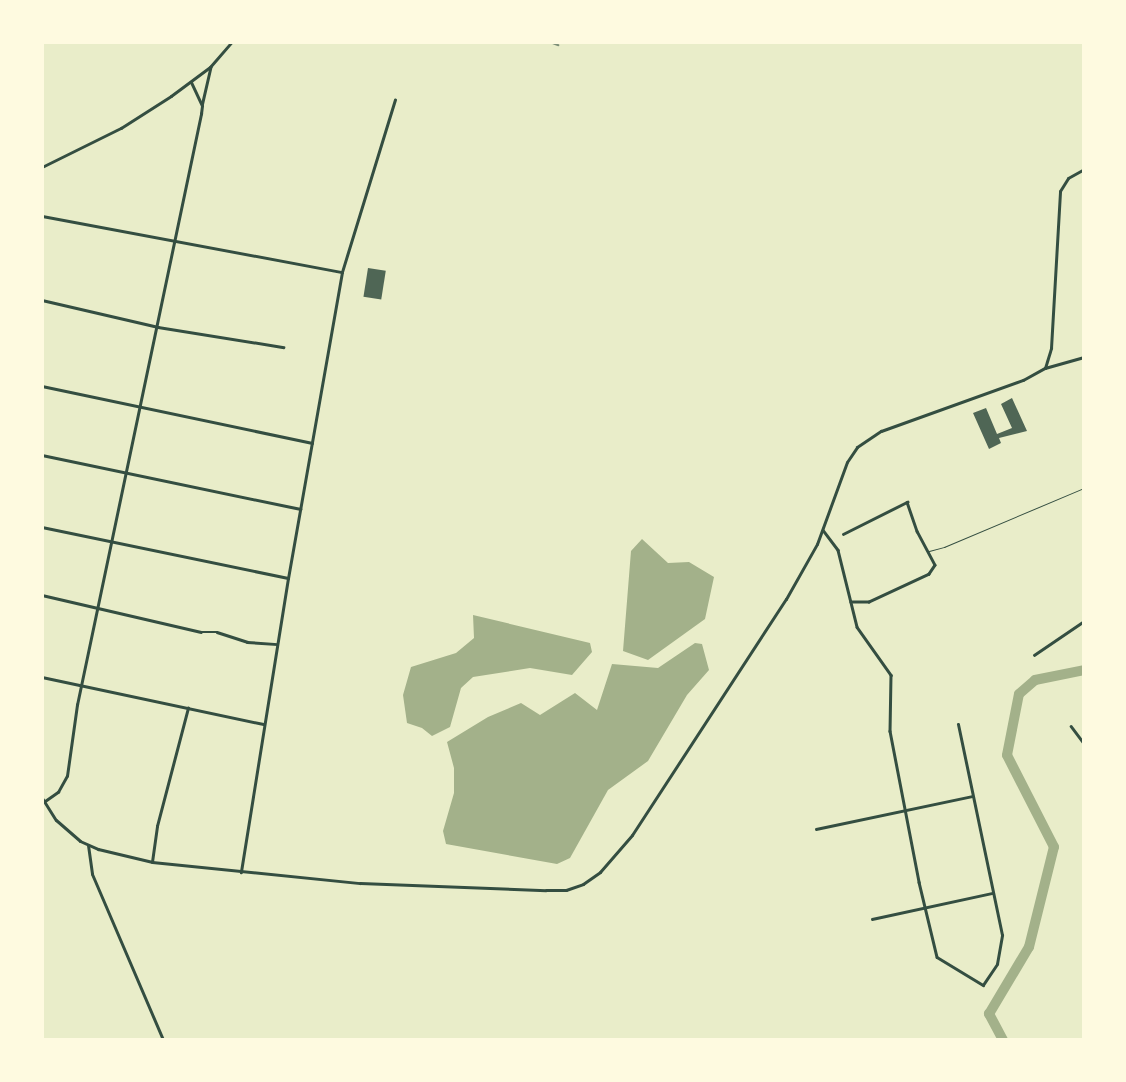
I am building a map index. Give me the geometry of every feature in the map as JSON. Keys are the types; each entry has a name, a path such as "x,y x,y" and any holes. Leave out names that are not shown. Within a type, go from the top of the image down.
{"street":[{"path":"42,166 121,128 191,82 210,67 232,42"},
{"path":"210,67 128,472 81,685 67,776 58,792 44,800 63,827 88,845 152,862 360,883 546,890 575,888 600,872 635,830 800,577 823,530 851,454 866,439 1023,380 1045,368 1083,357"},
{"path":"191,82 202,106"},
{"path":"241,872 288,578 342,272 395,100"},
{"path":"1045,368 1051,348 1060,191 1068,178 1084,169"},
{"path":"42,216 342,272"},
{"path":"42,300 158,327 283,347"},
{"path":"42,386 312,443"},
{"path":"42,455 301,510"},
{"path":"843,534 907,502 935,565 929,574 869,602 852,602"},
{"path":"42,527 288,578"},
{"path":"823,530 838,550 861,635 891,675 890,731 924,907 940,962 983,985 997,964 1002,946 1000,916 992,893 958,724"},
{"path":"42,595 97,608 135,614 201,632 217,632 247,642 277,644"},
{"path":"1034,655 1084,621"},
{"path":"42,677 264,724"},
{"path":"152,862 156,826 188,708"},
{"path":"1071,726 1084,743"},
{"path":"816,829 972,796"},
{"path":"88,845 92,874 163,1040"},
{"path":"872,919 992,893"}],"lane":[{"path":"928,551 944,547 1084,488"}],"shaded area":[{"path":"642,539 668,563 689,562 714,577 705,619 648,660 623,651 631,551"},
{"path":"473,615 590,643 592,652 572,675 530,668 473,677 461,688 450,727 432,736 422,728 407,723 403,695 411,667 456,653 474,638"},
{"path":"695,643 702,644 709,670 687,695 648,761 608,790 570,858 557,864 446,844 443,831 454,793 454,768 447,742 488,717 521,703 540,715 575,693 597,710 612,664 658,668"}],"building":[{"path":"368,268 386,271 381,299 363,297"},
{"path":"1012,398 1027,431 999,438 1001,443 989,449 973,413 986,408 997,434 1012,428 1001,404"}],"waterway":[{"path":"1003,1040 989,1014 1029,947 1054,847 1007,755 1019,694 1035,680 1084,670"}],"railway":[{"path":"550,42 558,45"}]}
